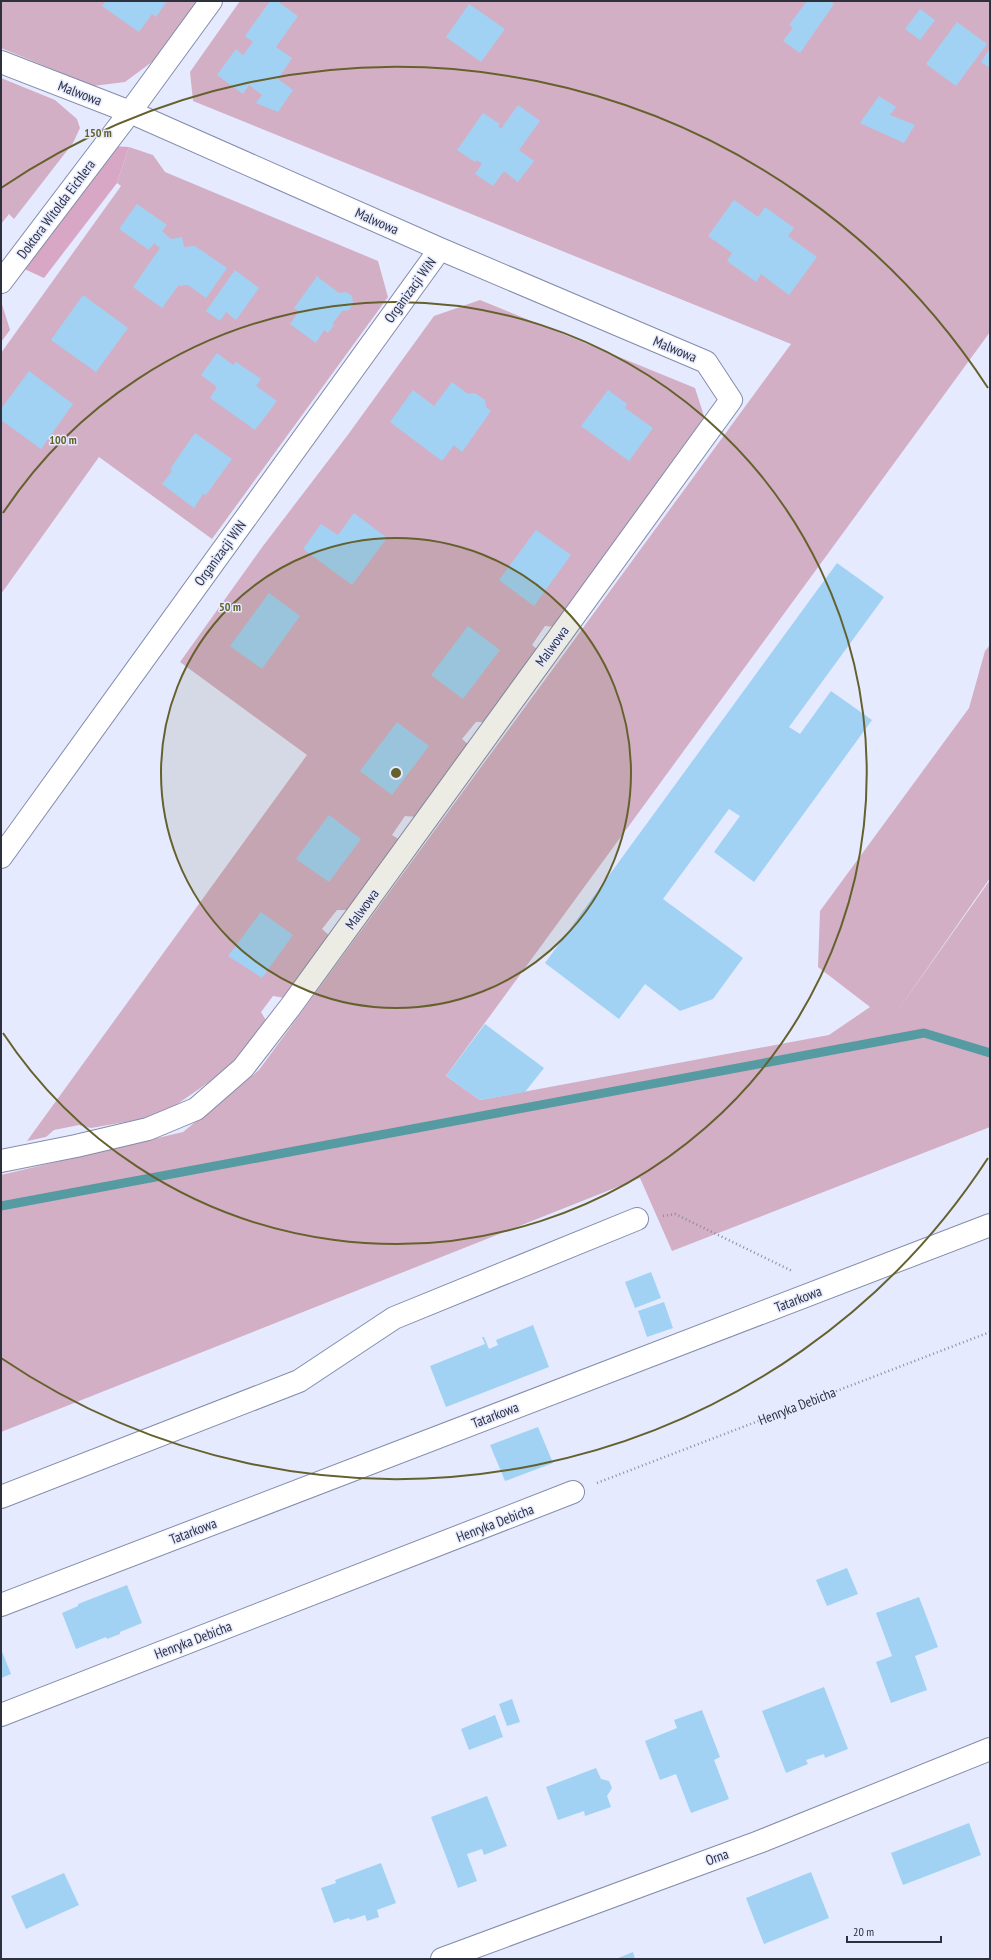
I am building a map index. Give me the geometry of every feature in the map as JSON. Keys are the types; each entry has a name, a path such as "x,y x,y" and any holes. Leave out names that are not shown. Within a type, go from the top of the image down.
{"street":[{"name":"Doktora Witolda Eichlera","path":"1,282 130,112 211,1"},
{"name":"Malwowa","path":"1,62 130,112 440,249 706,362 731,400 291,1006 243,1068 196,1109 148,1128 76,1146 1,1161"},
{"name":"Organizacji WiN","path":"1,857 440,249"},
{"path":"1,1497 299,1381 394,1318 636,1219"},
{"name":"Tatarkowa","path":"1,1605 990,1225"},
{"name":"Henryka Debicha","path":"1,1715 572,1492"},
{"name":"Orna","path":"442,1959 759,1842 990,1749"}],"path":[{"path":"636,1219 675,1214 826,1288"},
{"name":"Henryka Debicha","path":"572,1492 990,1332"}],"shaded area":[{"path":"1,1 200,1 156,59 125,82 93,86 1,48"},
{"path":"240,1 990,1 990,332 446,1076 480,1100 829,1035 870,1007 818,967 820,911 969,708 985,651 990,645 990,878 896,1013 990,880 990,1127 672,1251 640,1178 1,1432 1,1175 183,1132 259,1070 791,344 193,101 190,72"},
{"path":"1,78 55,100 77,119 80,128 73,143 14,219 9,214 1,224"},
{"path":"111,146 129,147 117,183 44,278 20,267"},
{"path":"129,147 153,155 165,172 378,261 388,297 212,539 99,457 1,594 1,353 121,186 117,183"},
{"path":"480,300 695,388 705,419 555,627 545,626 532,645 538,650 486,722 476,722 462,739 469,745 417,817 405,816 392,835 400,840 349,910 337,910 322,929 330,936 285,998 273,996 261,1012 267,1022 238,1062 160,1116 91,1128 79,1125 54,1130 46,1137 27,1141 307,755 180,662 263,546 347,436 434,316"},
{"path":"1,301 10,330 1,342"}],"building":[{"path":"106,1 167,1 156,17 152,14 139,32 102,6"},
{"path":"270,1 277,1 298,16 276,47 292,58 278,79 293,90 278,112 256,103 262,95 249,85 243,94 217,75 236,49 243,55 253,42 245,36"},
{"path":"807,1 830,1 834,4 800,53 783,41 793,28 789,25"},
{"path":"469,4 505,29 481,62 446,37"},
{"path":"920,9 935,20 920,40 905,29"},
{"path":"957,22 987,44 956,86 926,64"},
{"path":"990,48 990,68 981,62"},
{"path":"879,96 896,107 890,115 915,125 904,143 860,123"},
{"path":"518,105 540,121 519,150 534,161 518,182 504,171 493,186 475,174 482,164 477,160 475,162 457,150 483,113 500,124 498,126 501,129"},
{"path":"734,200 758,217 765,207 794,228 788,236 817,257 789,295 761,274 756,282 727,261 732,253 708,236"},
{"path":"137,204 167,225 162,231 171,239 182,237 184,247 195,246 227,268 206,298 188,285 178,286 162,308 133,287 160,248 154,243 149,250 119,229"},
{"path":"235,270 259,288 236,320 226,312 220,321 206,311"},
{"path":"318,275 319,278 339,293 346,292 352,296 353,304 349,310 342,311 332,324 334,325 328,333 324,330 316,343 290,324 299,311 294,308"},
{"path":"83,295 128,328 96,372 51,340"},
{"path":"217,353 233,365 236,362 261,379 256,386 277,401 255,430 210,398 217,387 201,375"},
{"path":"29,371 73,404 41,449 1,420 1,409"},
{"path":"452,382 468,394 475,393 485,400 486,407 491,411 462,452 454,445 442,461 390,422 413,390 434,406"},
{"path":"608,390 627,404 625,408 653,428 629,461 581,426"},
{"path":"195,433 232,459 206,495 203,494 194,508 162,484 172,471 170,469"},
{"path":"354,513 387,538 352,585 303,549 321,524 338,535"},
{"path":"536,530 571,555 534,606 499,580"},
{"path":"837,563 884,597 789,727 800,734 831,691 872,720 754,882 714,852 740,816 729,809 663,899 743,958 713,999 680,1011 645,984 619,1019 545,963"},
{"path":"269,593 300,616 262,669 230,646"},
{"path":"468,626 500,650 463,699 431,675"},
{"path":"397,722 429,746 392,795 360,771"},
{"path":"329,815 361,839 329,882 296,859"},
{"path":"261,912 293,935 262,978 228,956"},
{"path":"485,1024 544,1068 525,1092 480,1100 446,1076"},
{"path":"651,1272 661,1298 635,1308 625,1282"},
{"path":"664,1302 673,1328 647,1337 638,1311"},
{"path":"533,1325 549,1367 446,1407 430,1366 485,1344 482,1337 484,1337 489,1349 498,1345 496,1340"},
{"path":"538,1427 553,1463 505,1481 490,1445"},
{"path":"847,1568 858,1594 827,1606 816,1580"},
{"path":"127,1585 142,1623 120,1632 120,1634 107,1639 106,1637 76,1649 62,1613 78,1606 78,1604"},
{"path":"919,1597 938,1647 915,1656 927,1690 891,1703 876,1662 892,1656 876,1613"},
{"path":"1,1649 11,1674 1,1678"},
{"path":"824,1687 848,1749 825,1758 824,1754 806,1760 808,1764 786,1773 762,1711"},
{"path":"512,1699 520,1722 507,1726 499,1704"},
{"path":"702,1710 720,1757 714,1760 729,1799 691,1813 676,1774 660,1780 645,1741 677,1728 674,1720"},
{"path":"495,1715 503,1737 469,1750 461,1729"},
{"path":"596,1768 601,1779 609,1781 612,1788 607,1796 611,1807 585,1816 584,1811 558,1820 546,1787"},
{"path":"487,1796 507,1846 484,1855 482,1849 467,1854 477,1881 458,1888 431,1817"},
{"path":"969,1823 981,1855 903,1885 891,1853"},
{"path":"381,1863 396,1903 377,1910 379,1917 367,1921 365,1915 334,1923 321,1888 336,1883 335,1880"},
{"path":"811,1872 829,1918 764,1944 746,1898"},
{"path":"64,1873 79,1905 26,1929 11,1896"},
{"path":"633,1952 635,1959 616,1959"}],"waterway":[{"path":"1,1206 924,1033 990,1053"}]}
